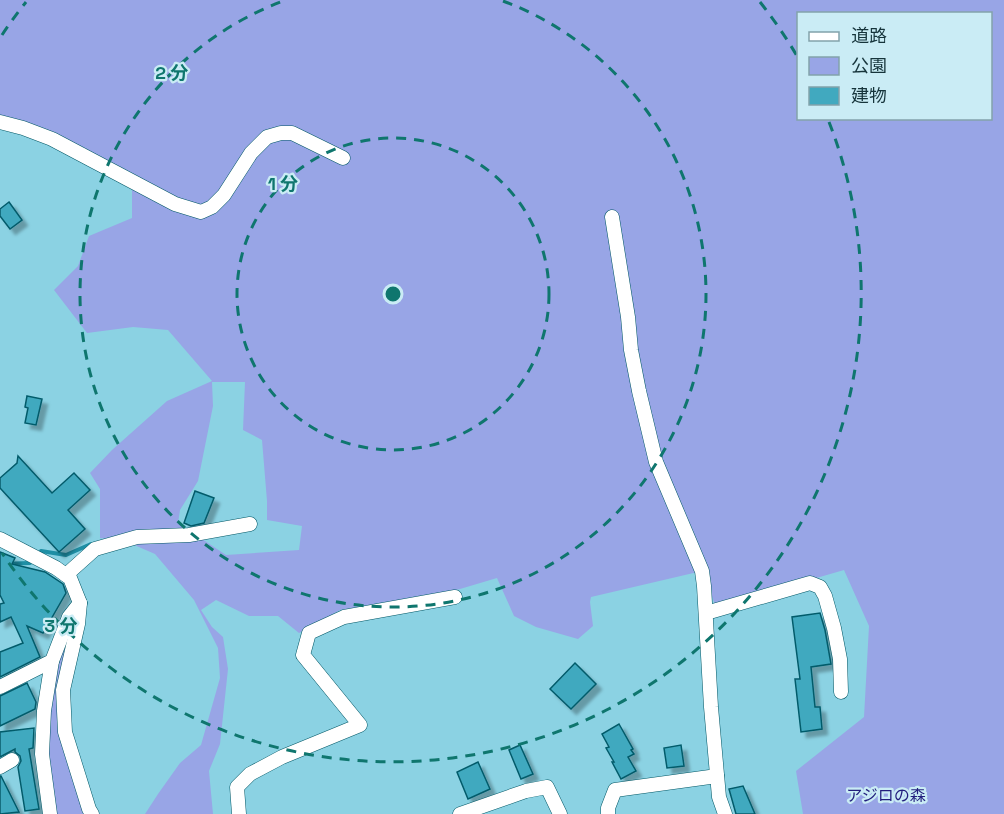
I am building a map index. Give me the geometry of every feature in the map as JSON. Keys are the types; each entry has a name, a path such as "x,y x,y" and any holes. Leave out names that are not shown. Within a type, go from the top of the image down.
{"street":[{"path":"0,122 52,139 175,204 201,212 212,207 224,195 251,153 267,137 280,133 292,133 343,158"},
{"path":"612,217 631,350 656,462 702,571 717,776 719,797 725,814"},
{"path":"66,575 95,549 137,537 189,536 250,524"},
{"path":"0,539 56,568 70,578 80,603 78,624 63,690 65,732 92,814"},
{"path":"706,613 810,583 820,587 825,596 834,628 840,659 841,692"},
{"path":"239,814 237,787 250,774 282,757 360,725 303,655 309,633 344,617 455,597"},
{"path":"50,814 42,754 44,711 52,662 69,617 80,603"},
{"path":"0,687 52,662"},
{"path":"608,814 615,790 717,776"},
{"path":"460,814 526,791 547,787 560,814"}],"green space":[{"name":"アジロの森","path":"0,0 1004,0 1004,814 803,814 796,771 864,717 869,626 844,570 716,607 702,571 591,597 593,626 578,639 536,627 514,616 497,578 460,589 340,610 299,633 278,616 249,616 216,600 201,610 212,627 223,637 228,669 220,744 209,771 213,814 145,814 180,763 201,745 220,678 218,648 194,600 155,554 125,541 100,538 100,489 90,473 167,401 212,381 168,330 133,327 87,333 54,290 78,266 89,236 132,218 132,173 43,128 0,117","holes":["212,382 245,382 243,430 262,440 267,520 302,526 299,550 226,555 178,523 180,510 198,481 213,406"]},
{"path":"71,630 60,689 87,814 54,814 46,752 57,656"}],"building":[{"path":"9,202 22,220 10,229 0,216 0,209"},
{"path":"27,396 42,399 36,425 25,423 28,408 25,407"},
{"path":"18,456 52,493 74,473 90,490 68,510 85,529 59,552 0,488 0,478 17,463"},
{"path":"195,491 214,498 204,523 191,526 184,523"},
{"path":"0,552 15,558 12,564 45,572 63,584 66,593 43,633 27,626 40,657 0,677 0,652 23,643 11,617 0,622 0,604 4,603 0,595"},
{"path":"820,613 831,664 811,667 815,707 820,707 822,729 801,732 795,679 800,679 792,617"},
{"path":"575,663 596,684 571,709 550,689"},
{"path":"27,683 36,702 35,709 0,726 0,696"},
{"path":"619,724 633,749 631,750 634,754 628,757 636,771 621,779 602,734"},
{"path":"34,728 33,748 29,749 39,809 25,811 18,767 21,761 20,756 15,749 0,757 0,732"},
{"path":"520,745 533,774 521,779 509,750"},
{"path":"681,745 684,766 667,768 664,748"},
{"path":"478,762 490,789 468,799 457,772"},
{"path":"1,776 19,812 0,814"},
{"path":"743,786 755,814 736,814 729,789"}],"waterway":[{"path":"41,551 66,555 91,544"},
{"path":"0,564 30,563"}]}
